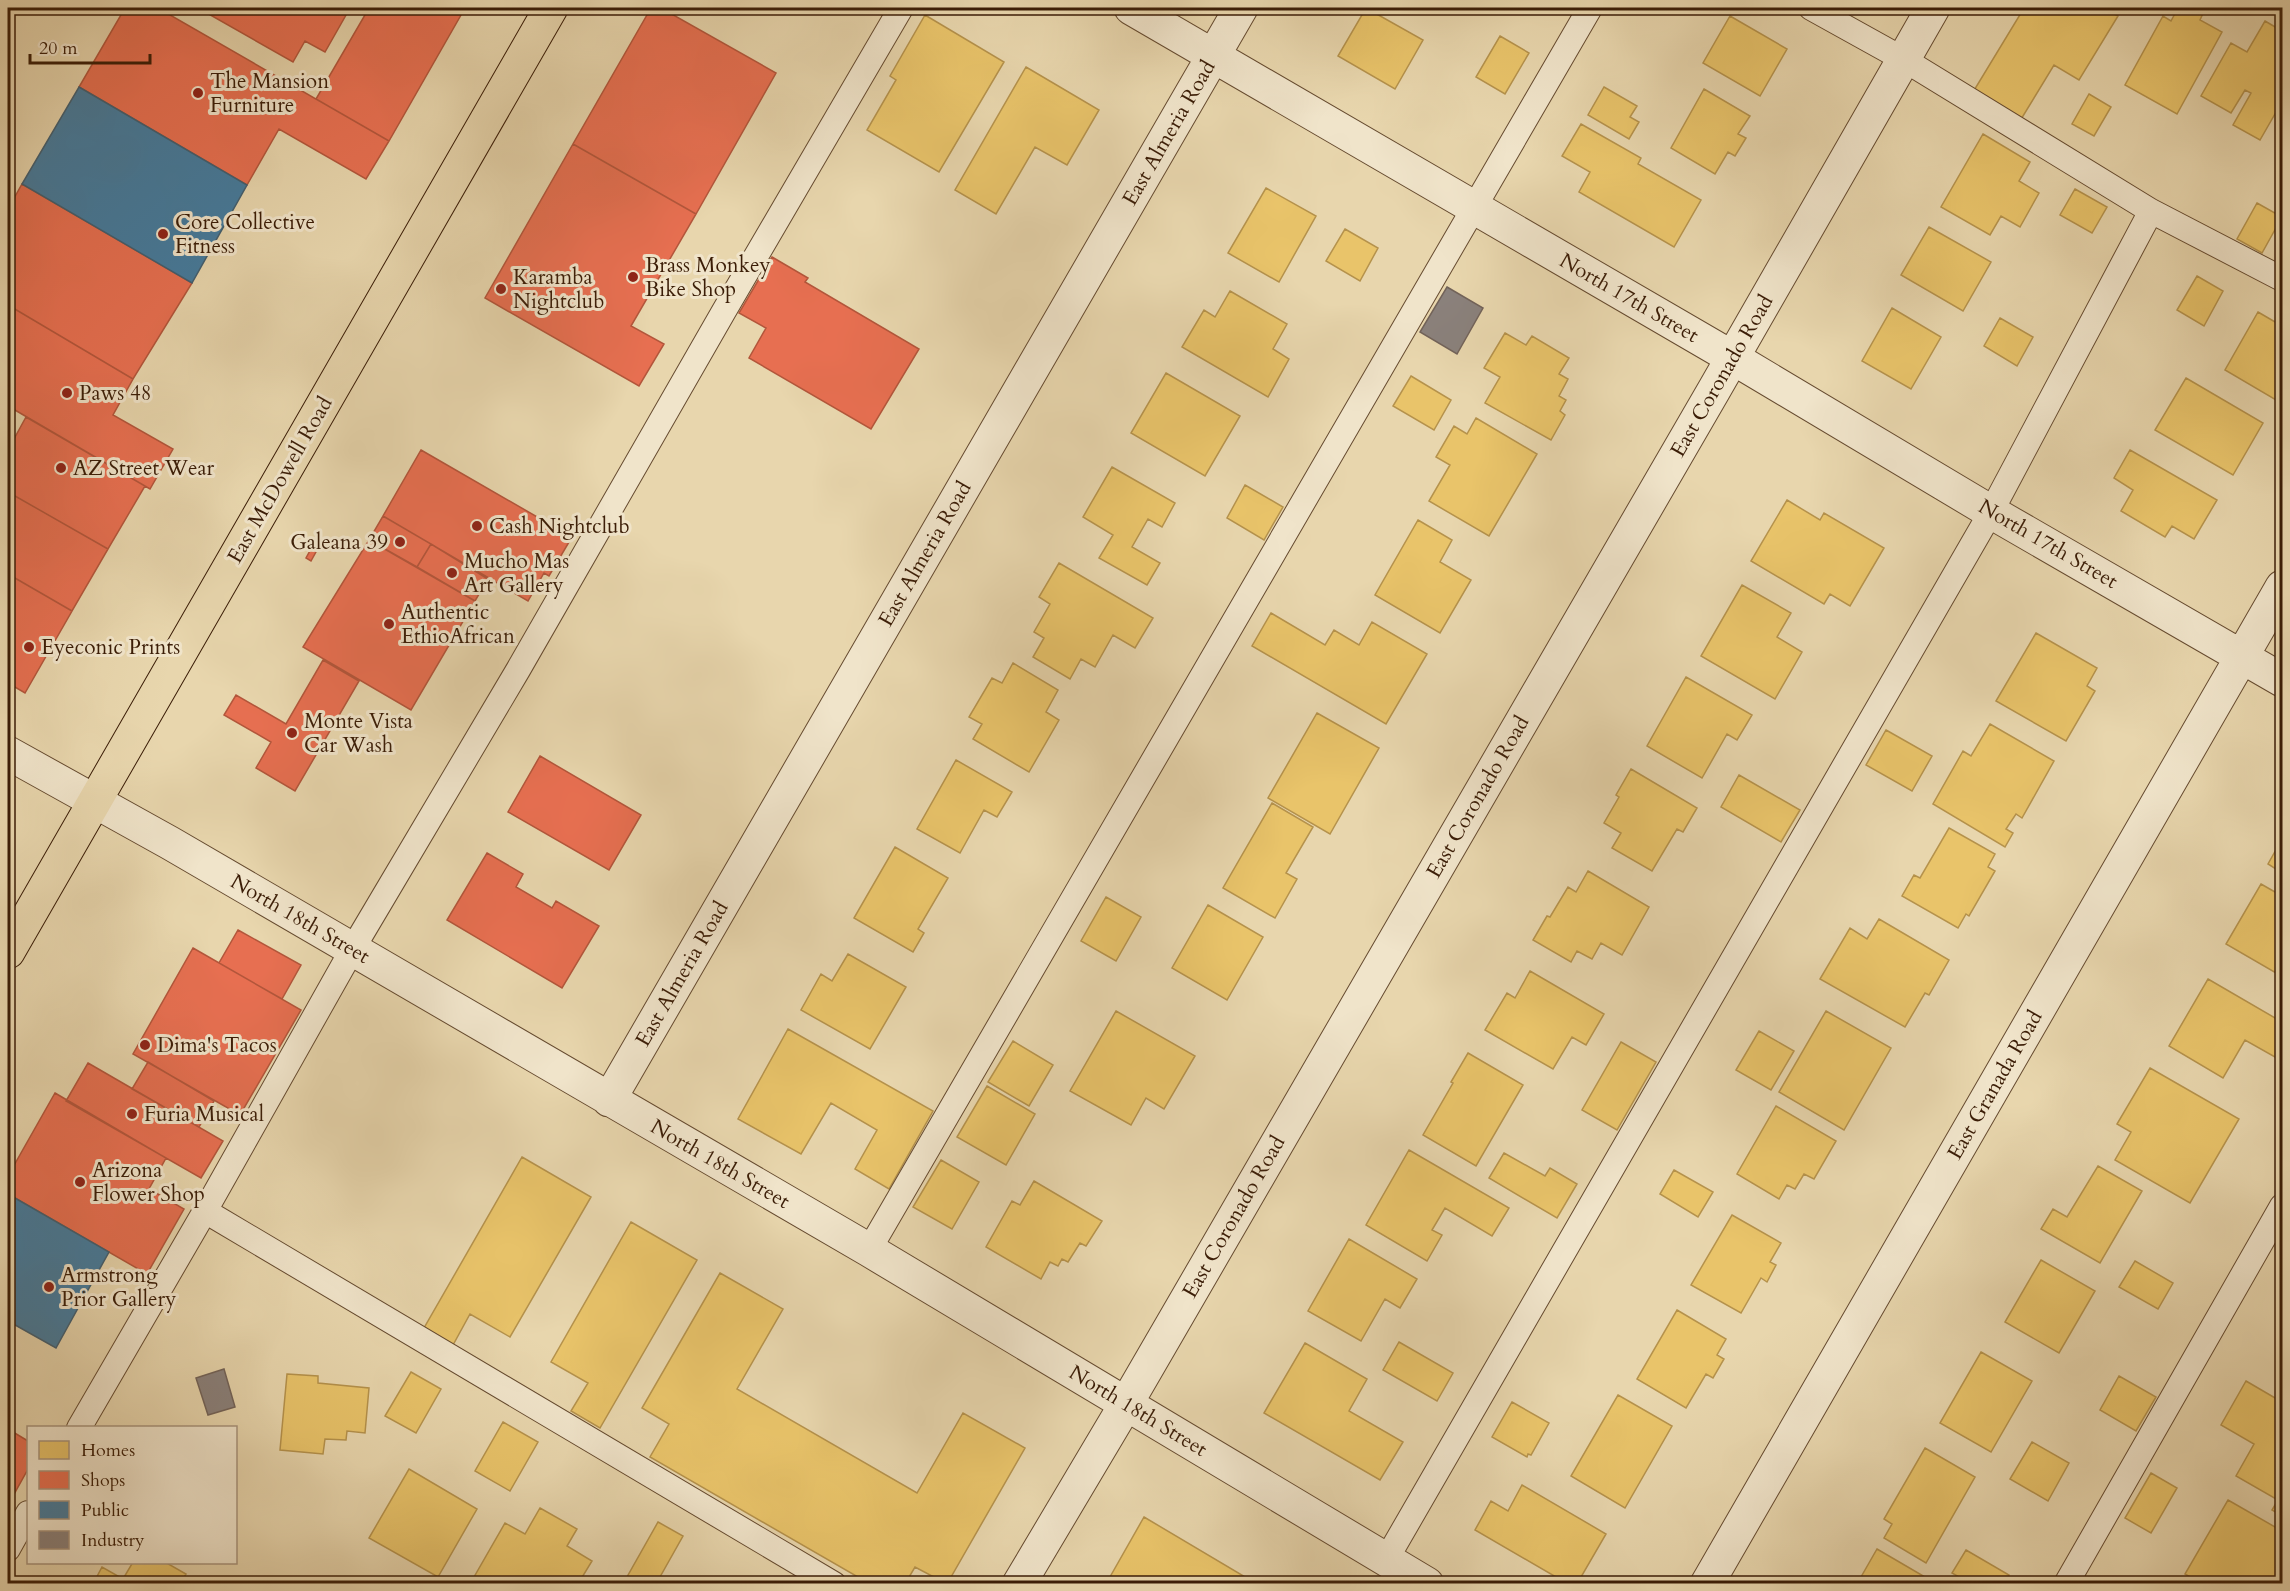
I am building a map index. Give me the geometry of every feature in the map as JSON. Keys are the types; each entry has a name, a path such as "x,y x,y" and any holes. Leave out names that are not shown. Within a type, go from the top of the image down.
{"main road":[{"name":"East McDowell Road","path":"8,952 551,8"}],"street":[{"name":"North 17th Street","path":"1131,8 1732,358 1991,512 2283,680"},
{"name":"East Almeria Road","path":"609,1100 1241,8"},
{"name":"East Coronado Road","path":"1019,1584 1126,1404 1933,8"},
{"name":"East Granada Road","path":"1707,1584 2283,587"},
{"name":"North 18th Street","path":"8,753 170,843 869,1250 1427,1584"}],"lane":[{"path":"80,1426 352,950 519,670 729,300 901,8"},
{"path":"869,1250 1215,656 1472,207 1590,8"},
{"path":"1811,8 1903,59 2151,210 2283,279"},
{"path":"1386,1560 1991,512 2151,210"},
{"path":"2066,1584 2283,1206"},
{"path":"205,1211 834,1584"},
{"path":"8,1549 27,1515"}],"building: Homes":[{"path":"1366,8 1423,40 1395,89 1338,56"},
{"path":"2024,8 2103,8 2118,16 2079,80 2054,65 2020,121 1973,92"},
{"path":"2178,8 2198,8 2204,11 2200,20 2222,32 2177,114 2125,85 2163,16 2171,21"},
{"path":"925,15 1004,62 939,172 867,130 896,80 890,76"},
{"path":"1730,16 1787,49 1760,96 1703,63"},
{"path":"2265,21 2282,31 2282,110 2279,107 2260,140 2233,125 2251,93 2245,90 2231,113 2201,96 2231,43 2247,52"},
{"path":"1500,36 1529,53 1505,94 1476,77"},
{"path":"1026,67 1099,110 1067,165 1035,147 996,214 955,190"},
{"path":"1604,87 1637,106 1630,117 1639,122 1629,139 1588,115"},
{"path":"1704,89 1750,116 1738,134 1746,138 1735,156 1728,152 1715,174 1671,148"},
{"path":"2089,94 2111,107 2094,136 2072,124"},
{"path":"1581,124 1641,158 1638,164 1701,200 1674,247 1579,192 1590,172 1562,156"},
{"path":"1983,134 2030,162 2019,181 2039,193 2020,227 2001,216 1990,235 1941,207"},
{"path":"1266,188 1316,216 1279,282 1228,253"},
{"path":"2075,189 2107,207 2092,233 2060,215"},
{"path":"2257,203 2282,217 2262,253 2237,239"},
{"path":"1929,227 1991,262 1963,311 1901,275"},
{"path":"1345,229 1378,248 1360,281 1326,261"},
{"path":"2197,276 2223,291 2204,326 2177,310"},
{"path":"1230,291 1287,324 1273,349 1289,359 1268,397 1182,347 1204,310 1215,317"},
{"path":"1892,308 1941,337 1911,389 1862,361"},
{"path":"2258,312 2282,326 2282,388 2276,400 2225,370"},
{"path":"2000,318 2033,337 2017,366 1984,346"},
{"path":"1505,333 1526,345 1532,336 1569,358 1559,374 1568,379 1559,396 1566,400 1560,411 1565,415 1551,440 1485,403 1500,377 1484,368"},
{"path":"1166,373 1240,416 1205,476 1131,433"},
{"path":"1411,376 1451,400 1434,430 1393,406"},
{"path":"2186,378 2263,423 2233,475 2155,430"},
{"path":"1476,418 1537,454 1489,536 1429,501 1450,465 1436,457 1454,426 1467,434"},
{"path":"2130,450 2217,500 2194,539 2172,526 2165,537 2121,511 2133,490 2114,478"},
{"path":"1112,467 1175,503 1162,527 1148,519 1132,547 1160,563 1147,585 1099,558 1113,535 1083,517"},
{"path":"1245,485 1283,507 1264,540 1227,518"},
{"path":"1787,500 1820,520 1824,513 1884,548 1850,606 1830,594 1824,604 1751,561"},
{"path":"1418,520 1452,540 1440,562 1471,580 1440,633 1375,595"},
{"path":"1059,563 1153,618 1135,648 1113,635 1095,667 1081,659 1070,679 1033,657 1044,638 1034,632 1050,604 1039,597"},
{"path":"1742,585 1791,613 1777,637 1802,652 1775,699 1701,656"},
{"path":"1271,613 1325,645 1334,630 1359,645 1372,622 1427,654 1386,724 1252,646"},
{"path":"2036,633 2097,668 2087,686 2095,691 2066,741 1996,701"},
{"path":"1013,663 1058,690 1046,712 1059,720 1029,772 973,739 982,724 969,717 992,678 1002,683"},
{"path":"1686,677 1752,715 1737,740 1727,734 1702,778 1647,746"},
{"path":"1317,713 1379,748 1330,834 1268,798"},
{"path":"1990,724 2054,761 2022,818 2016,814 2006,829 2013,833 2005,847 1933,804 1963,751 1971,756"},
{"path":"1886,730 1932,756 1912,791 1866,765"},
{"path":"956,760 1012,792 997,817 984,810 960,853 917,829"},
{"path":"1631,769 1697,808 1683,832 1677,829 1652,871 1612,848 1621,833 1604,823"},
{"path":"1739,775 1800,810 1781,842 1721,807"},
{"path":"1272,803 1313,827 1286,873 1297,879 1275,918 1223,888"},
{"path":"1949,828 1995,854 1988,867 1995,871 1969,916 1966,914 1958,928 1902,896 1914,875 1920,878"},
{"path":"2282,839 2282,873 2268,864"},
{"path":"895,847 948,878 918,929 924,933 913,952 854,918"},
{"path":"1588,871 1649,907 1622,955 1601,943 1592,959 1577,951 1571,962 1533,940 1568,887 1576,892"},
{"path":"2261,884 2282,896 2282,962 2276,973 2226,944"},
{"path":"1106,897 1141,917 1116,961 1081,941"},
{"path":"1208,905 1263,937 1227,1000 1172,968"},
{"path":"1879,919 1949,960 1929,995 1925,993 1905,1027 1820,979 1850,928 1867,939"},
{"path":"848,954 906,987 870,1049 801,1010 821,974 832,981"},
{"path":"1530,971 1604,1014 1586,1045 1572,1037 1553,1069 1485,1030 1507,993 1515,998"},
{"path":"2208,979 2282,1022 2282,1061 2245,1040 2223,1078 2169,1046"},
{"path":"1116,1011 1195,1056 1164,1109 1146,1098 1131,1125 1070,1091"},
{"path":"1826,1011 1891,1048 1844,1130 1779,1092"},
{"path":"788,1029 933,1111 889,1189 855,1169 877,1130 831,1103 801,1154 738,1119"},
{"path":"1759,1031 1794,1051 1771,1090 1736,1070"},
{"path":"1013,1041 1053,1065 1029,1106 988,1082"},
{"path":"1621,1042 1656,1062 1617,1130 1582,1110"},
{"path":"1468,1053 1523,1085 1476,1166 1423,1135"},
{"path":"2150,1068 2239,1119 2190,1203 2115,1160 2131,1132 2117,1124"},
{"path":"987,1086 1035,1114 1006,1165 957,1137"},
{"path":"1776,1106 1836,1141 1814,1179 1804,1174 1795,1189 1787,1185 1779,1199 1737,1174"},
{"path":"1409,1150 1509,1208 1492,1236 1445,1208 1432,1230 1442,1235 1427,1261 1366,1225"},
{"path":"1504,1153 1545,1176 1550,1168 1577,1184 1557,1218 1489,1178"},
{"path":"522,1157 591,1197 510,1337 470,1314 453,1345 424,1328"},
{"path":"941,1160 979,1182 952,1229 913,1207"},
{"path":"2098,1166 2142,1191 2100,1263 2041,1229 2053,1209 2067,1217"},
{"path":"1674,1170 1713,1192 1698,1217 1660,1194"},
{"path":"1034,1181 1102,1221 1086,1246 1080,1243 1068,1262 1062,1259 1058,1266 1050,1262 1041,1279 986,1247 1012,1201 1020,1205"},
{"path":"1732,1215 1781,1243 1770,1262 1776,1265 1767,1282 1761,1278 1741,1313 1691,1285"},
{"path":"631,1222 697,1260 600,1428 571,1411 588,1383 551,1362"},
{"path":"1349,1239 1417,1279 1400,1308 1385,1299 1361,1341 1308,1311"},
{"path":"2041,1260 2095,1291 2059,1353 2005,1322"},
{"path":"2135,1261 2173,1283 2158,1309 2119,1287"},
{"path":"720,1273 783,1309 737,1389 917,1493 963,1413 1025,1448 947,1584 915,1567 905,1584 870,1584 650,1457 669,1424 642,1408"},
{"path":"1677,1310 1726,1339 1717,1355 1724,1359 1713,1378 1706,1374 1686,1408 1637,1379"},
{"path":"1399,1342 1453,1373 1437,1401 1383,1370"},
{"path":"1305,1343 1367,1379 1349,1411 1403,1442 1380,1480 1264,1413"},
{"path":"1981,1352 2032,1381 1991,1452 1940,1423"},
{"path":"411,1372 441,1389 416,1433 385,1416"},
{"path":"287,1374 318,1376 318,1383 369,1388 365,1433 347,1431 346,1440 325,1439 323,1454 280,1450"},
{"path":"2119,1376 2156,1397 2136,1431 2100,1410"},
{"path":"2246,1381 2282,1402 2282,1516 2272,1510 2278,1500 2236,1476 2254,1444 2221,1425"},
{"path":"1618,1395 1672,1426 1625,1508 1571,1476"},
{"path":"1512,1402 1549,1423 1531,1455 1528,1454 1527,1457 1492,1437"},
{"path":"503,1422 538,1442 510,1491 475,1471"},
{"path":"2032,1442 2069,1463 2048,1501 2010,1479"},
{"path":"1925,1448 1975,1477 1926,1563 1884,1538 1892,1524 1884,1519"},
{"path":"409,1469 477,1509 438,1577 369,1538"},
{"path":"2151,1473 2177,1488 2151,1533 2125,1518"},
{"path":"1522,1485 1606,1534 1577,1584 1568,1584 1475,1530 1491,1501 1508,1511"},
{"path":"2228,1500 2282,1531 2282,1547 2278,1554 2282,1557 2282,1573 2277,1584 2202,1584 2185,1574"},
{"path":"540,1508 577,1529 567,1546 592,1561 578,1584 470,1584 505,1523 525,1534"},
{"path":"1144,1517 1257,1584 1106,1584"},
{"path":"658,1522 683,1536 656,1584 623,1584"},
{"path":"1877,1549 1937,1584 1857,1584"},
{"path":"1966,1550 2009,1575 2004,1584 1971,1584 1952,1573"},
{"path":"132,1564 168,1564 186,1574 180,1584 93,1584 102,1567 123,1579"}],"building: Shops":[{"name":"The Mansion Furniture","path":"125,8 158,8 389,141 366,179 279,129 247,185 79,87"},
{"path":"198,8 350,8 325,52 305,41 293,62"},
{"path":"369,8 465,8 389,141 316,99"},
{"path":"651,8 661,8 776,73 696,214 573,144"},
{"path":"573,144 696,214 631,326 664,344 639,386 485,298"},
{"path":"22,184 192,283 133,379 8,305 8,209"},
{"path":"772,257 808,278 805,282 919,349 871,429 749,358 766,328 739,313"},
{"name":"Paws 48","path":"8,305 133,379 113,415 173,449 150,489 8,406"},
{"name":"AZ Street Wear","path":"26,417 145,486 108,549 8,492 8,450"},
{"name":"Cash Nightclub","path":"421,450 572,537 549,576 544,573 528,601 383,516"},
{"path":"8,492 108,549 72,611 8,574"},
{"name":"Galeana 39","path":"383,516 431,544 417,567 369,540"},
{"path":"317,538 322,541 311,561 306,558"},
{"name":"Authentic EthioAfrican","path":"369,540 475,601 411,710 303,647"},
{"name":"Mucho Mas Art Gallery","path":"431,544 488,579 475,601 417,567"},
{"name":"Eyeconic Prints","path":"8,574 72,611 25,693 8,683"},
{"name":"Monte Vista Car Wash","path":"323,660 359,681 295,791 256,768 271,742 224,715 236,695 286,724"},
{"path":"540,756 641,815 609,870 508,812"},
{"path":"487,853 523,874 516,887 552,908 556,901 599,926 562,988 447,920"},
{"path":"238,930 301,965 282,999 219,963"},
{"path":"193,948 301,1010 240,1115 133,1054"},
{"path":"148,1062 214,1101 199,1127 132,1089"},
{"name":"Furia Musical","path":"88,1063 223,1141 201,1178 66,1101"},
{"name":"Arizona Flower Shop","path":"55,1093 166,1158 149,1189 184,1209 147,1274 8,1194 8,1176"},
{"path":"8,1429 27,1440 27,1471 8,1505"}],"building: Public":[{"name":"Core Collective Fitness","path":"79,87 247,185 192,283 22,184"},
{"name":"Armstrong Prior Gallery","path":"8,1194 109,1252 56,1348 8,1321"}],"building: Industry":[{"path":"1447,287 1483,308 1457,354 1420,332"},
{"path":"224,1369 235,1407 208,1415 196,1378"}],"place":[{"name":"The Mansion Furniture","path":"198,93"},
{"name":"Core Collective Fitness","path":"163,234"},
{"name":"Brass Monkey Bike Shop","path":"633,277"},
{"name":"Karamba Nightclub","path":"501,289"},
{"name":"Paws 48","path":"67,393"},
{"name":"AZ Street Wear","path":"61,468"},
{"name":"Cash Nightclub","path":"477,526"},
{"name":"Galeana 39","path":"400,542"},
{"name":"Mucho Mas Art Gallery","path":"452,573"},
{"name":"Authentic EthioAfrican","path":"389,624"},
{"name":"Eyeconic Prints","path":"29,647"},
{"name":"Monte Vista Car Wash","path":"292,733"},
{"name":"Dima's Tacos","path":"145,1045"},
{"name":"Furia Musical","path":"132,1114"},
{"name":"Arizona Flower Shop","path":"80,1182"},
{"name":"Armstrong Prior Gallery","path":"49,1287"}]}
